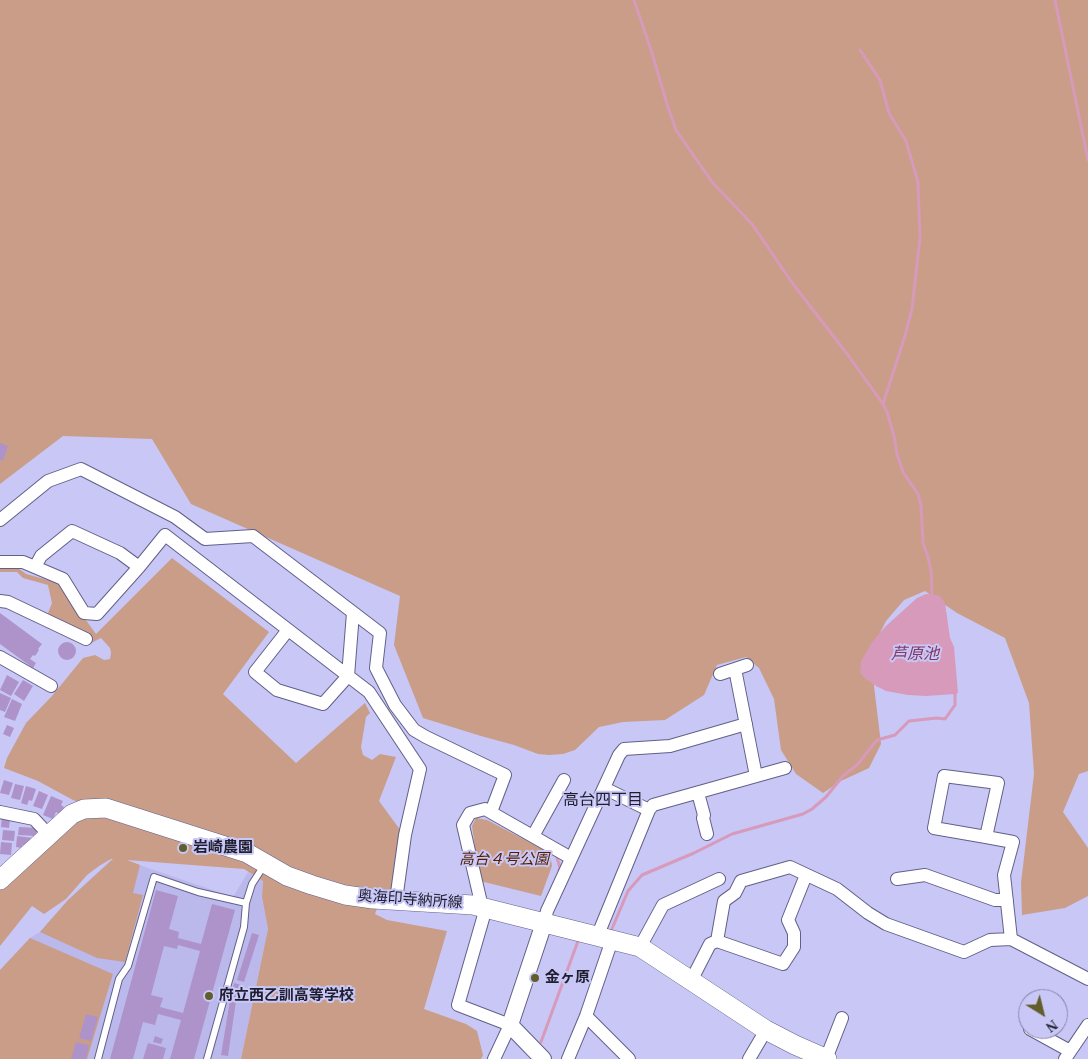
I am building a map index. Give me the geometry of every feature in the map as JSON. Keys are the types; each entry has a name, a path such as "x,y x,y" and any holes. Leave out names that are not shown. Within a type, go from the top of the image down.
{"main road":[{"name":"奥海印寺納所線","path":"0,880 72,814 84,809 106,808 247,853 287,876 345,895 373,899 473,905 640,947 766,1030 820,1058"}],"street":[{"path":"0,520 48,481 81,470 175,517 205,539 253,536 380,633 376,668 395,706 414,730 506,775 492,812"},
{"path":"35,567 41,556 72,531 120,553 139,567"},
{"path":"0,562 23,562 62,579 84,613 97,614 165,535 369,692 420,768 405,835 396,900"},
{"path":"0,601 8,602 86,639"},
{"path":"288,630 255,672 277,690 323,704 348,676 353,613"},
{"path":"0,657 51,686"},
{"path":"720,674 747,665"},
{"path":"734,669 756,776"},
{"path":"494,1059 510,1024 547,912 619,755 624,750 670,746 746,724"},
{"path":"568,1059 586,1016 605,938 649,810 653,805 785,768"},
{"path":"986,837 998,784 944,776 934,828 1012,842 1004,875 1011,939"},
{"path":"533,836 564,780"},
{"path":"604,788 649,810"},
{"path":"698,793 707,834"},
{"path":"543,1059 510,1024 458,1005 484,907 463,825 470,813 486,809 571,858"},
{"path":"0,812 34,819 49,834"},
{"path":"717,941 724,901 735,893 741,881 790,867 837,890 886,924 964,952 990,940 1011,939 1088,979"},
{"path":"690,981 710,944 717,941 783,964 794,947 794,933 788,920 806,875"},
{"path":"897,880 925,875 995,900 1007,900"},
{"path":"640,947 663,905 719,879"},
{"path":"586,1016 629,1059"},
{"path":"820,1058 842,1018"},
{"path":"1044,1039 1068,1055 1088,1026"},
{"path":"749,1059 766,1030"}],"lane":[{"path":"207,1059 244,927 246,903 252,884 266,863"},
{"path":"98,1059 119,979 128,966 154,877 198,892 246,903"}],"shaded area":[{"path":"119,858 233,897 248,872 263,881 262,898 268,929 241,1059 0,1059 0,970 30,938 40,932 68,900 111,860"}],"green space":[{"path":"0,0 1088,0 1088,771 1079,774 1063,812 1088,848 1088,896 1065,908 1022,915 1021,883 1034,774 1029,703 1005,638 957,613 925,591 904,600 886,621 870,653 881,744 869,768 841,781 823,793 796,774 781,750 774,699 759,668 746,657 717,665 704,695 665,720 623,722 599,727 575,750 563,754 538,754 423,718 394,645 400,596 191,504 152,439 63,436 0,484"},
{"path":"172,558 269,632 223,694 296,763 365,703 370,713 366,717 361,747 363,755 372,760 380,754 396,757 379,801 401,831 394,887 389,892 383,892 375,914 387,920 447,931 424,1009 466,1024 477,1031 483,1055 481,1059 241,1059 268,929 262,897 263,881 244,869 127,860 140,865 133,893 143,895 125,962 97,958 40,932 68,900 113,859 87,875 66,899 44,914 32,906 0,946 0,890 53,840 79,821 91,807 73,800 38,781 4,768 7,758 26,723 52,696 83,658 95,655 104,660 110,659 111,653 110,648 101,638 89,644 85,639 82,629 72,629 50,619 48,613 52,603 48,585 23,578 17,572 0,572 0,567 18,568 26,574 59,583 96,634"},
{"name":"高台４号公園","path":"476,818 487,820 550,853 552,866 541,896 480,881 472,826"},
{"path":"30,938 113,974 87,1059 0,1059 0,970"}],"water":[{"name":"芦原池","path":"926,594 940,596 945,603 950,638 954,647 958,693 926,696 886,691 867,680 860,673 861,661 872,642 886,626 917,598"}],"building":[{"path":"0,443 8,446 3,461 0,460"},
{"path":"0,613 42,644 35,656 33,655 30,659 36,663 33,668 0,644"},
{"path":"67,642 73,645 76,651 73,657 67,660 61,657 58,651 61,645"},
{"path":"7,675 19,682 11,696 0,690"},
{"path":"23,680 33,686 24,701 14,694"},
{"path":"0,693 11,698 5,712 0,710"},
{"path":"12,699 22,704 15,721 4,717"},
{"path":"7,725 14,728 10,737 3,734"},
{"path":"4,780 13,783 9,795 0,793"},
{"path":"15,784 24,786 20,800 11,798"},
{"path":"26,786 36,789 32,801 29,800 27,805 21,803"},
{"path":"39,791 48,795 42,809 33,806"},
{"path":"51,796 63,801 61,805 64,807 60,814 56,812 53,819 43,815"},
{"path":"2,817 10,818 9,828 1,827"},
{"path":"19,827 37,828 36,836 18,835"},
{"path":"3,830 15,831 14,841 2,840"},
{"path":"17,836 33,838 32,844 26,843 25,846 22,845 22,848 16,847"},
{"path":"1,842 12,843 11,855 0,854"},
{"path":"156,890 178,896 169,929 179,932 178,938 201,944 212,904 235,910 194,1059 170,1059 181,1020 158,1014 155,1025 143,1022 133,1059 110,1059","holes":["178,945 200,951 183,1013 160,1007 163,998 151,995 164,946 177,949"]},
{"path":"252,933 259,935 244,982 237,980"},
{"path":"234,983 241,985 238,998 231,997"},
{"path":"230,1000 236,1001 228,1056 221,1055"},
{"path":"86,1014 98,1017 91,1041 79,1038"},
{"path":"155,1036 163,1039 161,1044 153,1042"},
{"path":"76,1042 89,1045 86,1059 71,1059"},
{"path":"148,1043 166,1048 163,1059 143,1059"}],"waterway":[{"path":"634,0 676,130 712,182 752,224 793,284 883,404 887,412 903,472 918,494 921,505 923,543 931,571 932,594"},
{"path":"1055,0 1088,160"},
{"path":"860,50 880,80 889,113 906,141 918,182 920,238 912,309 883,404"},
{"path":"611,931 628,891 642,875 694,853 732,834 803,814 812,809 826,797 843,776 857,765 877,740 895,735 909,721 945,719 955,705 955,694"},
{"path":"556,854 559,870"},
{"path":"541,1042 578,941 576,940"}],"place":[{"name":"岩崎農園","path":"183,848"},
{"name":"金ヶ原","path":"535,978"},
{"name":"府立西乙訓高等学校","path":"209,996"}],"district":[{"name":"高台四丁目","path":"603,801"}]}
